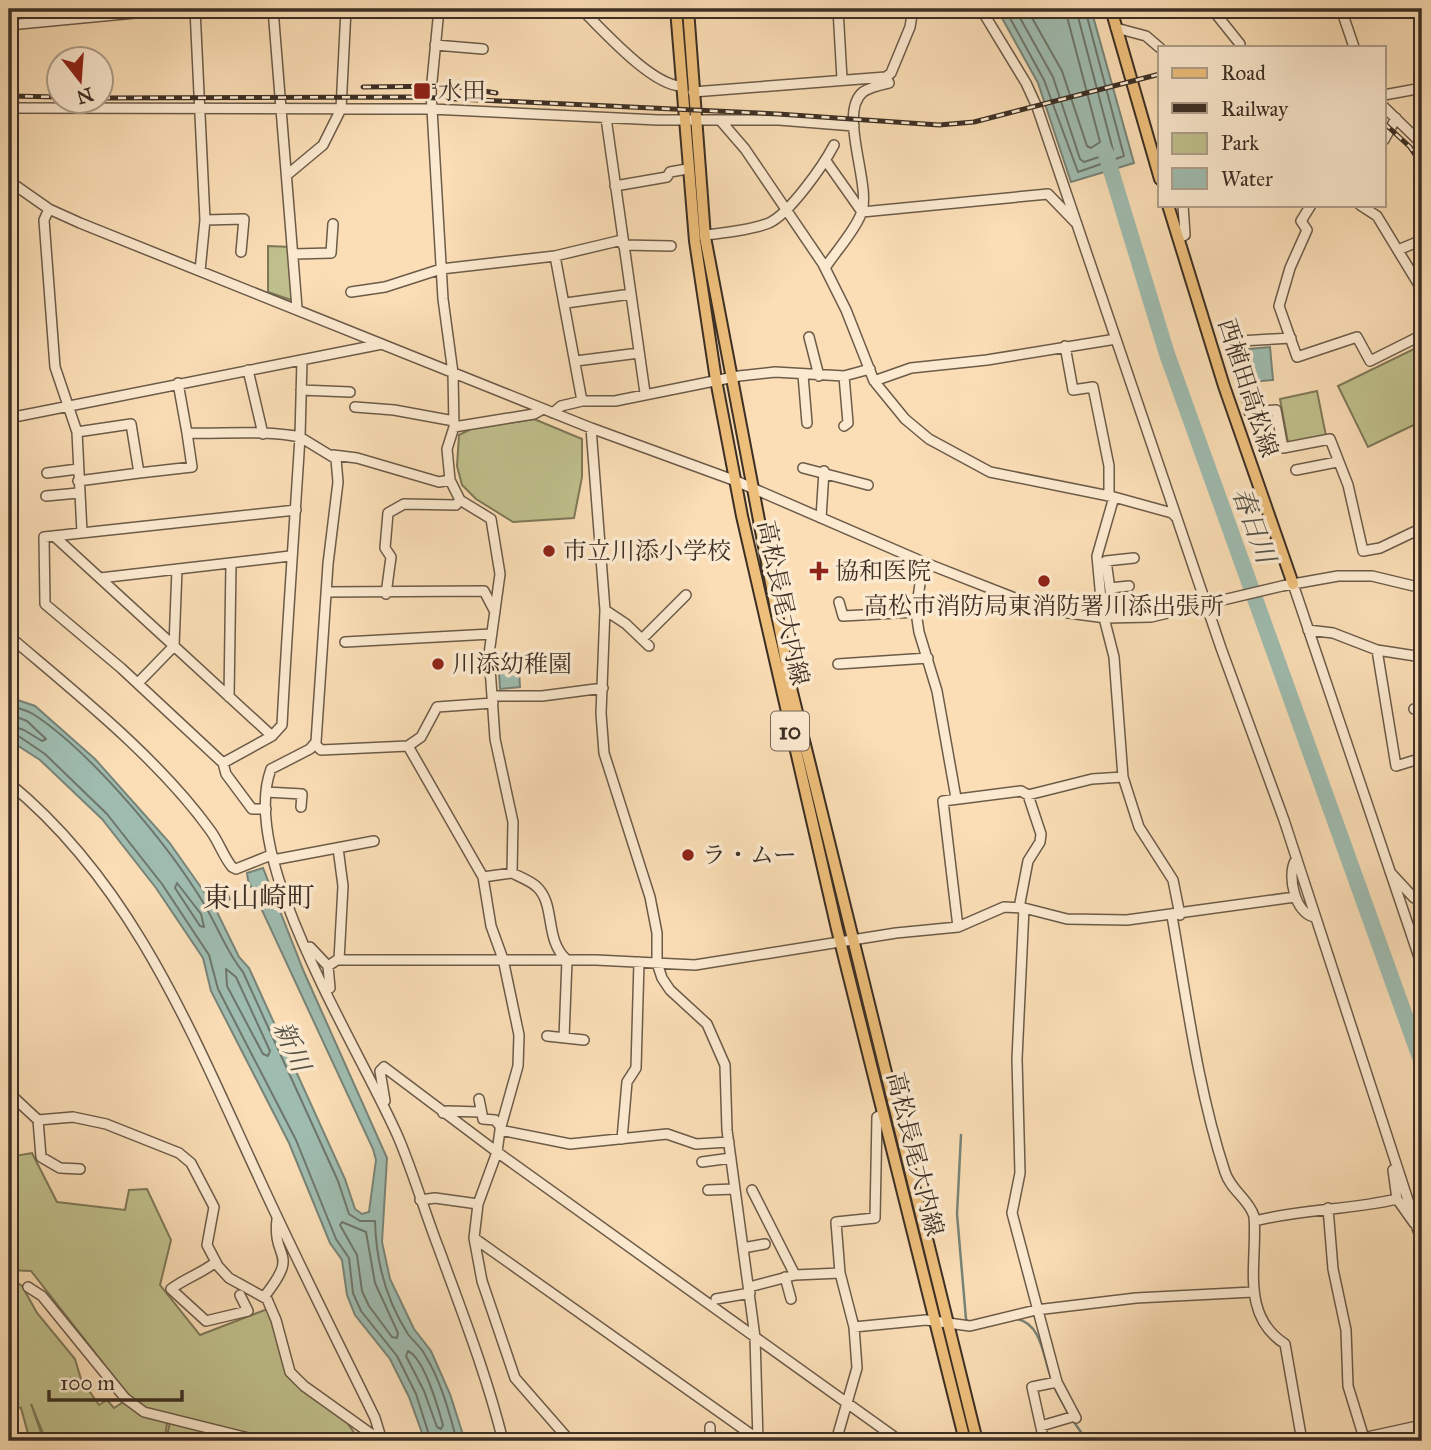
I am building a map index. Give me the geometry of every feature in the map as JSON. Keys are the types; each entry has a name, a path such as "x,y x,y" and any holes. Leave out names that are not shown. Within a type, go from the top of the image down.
{"main road":[{"name":"高松長尾大内線","path":"676,9 681,86 689,121 705,235 791,688 977,1441"},
{"name":"高松長尾大内線","path":"688,9 693,92 687,169 716,380 782,699 965,1441"},
{"path":"1111,9 1158,172"},
{"name":"西植田高松線","path":"1167,206 1287,585"}],"street":[{"path":"9,25 177,9"},
{"path":"195,9 205,220 200,271"},
{"path":"273,9 294,254 293,285 297,308"},
{"path":"287,175 323,145 341,109 346,9"},
{"path":"439,9 431,109 441,269 453,373 454,424 447,449 450,480 460,500 491,519 500,574 491,634 492,699 495,739 511,802 512,873"},
{"path":"581,9 636,60 666,82 681,86"},
{"path":"838,9 842,79"},
{"path":"693,92 886,76 891,72 909,27 913,9"},
{"path":"981,9 1026,83 1077,224 1284,820 1295,861 1422,1243"},
{"path":"1212,9 1240,44"},
{"path":"1341,9 1354,46"},
{"path":"1116,28 1146,36 1158,46"},
{"path":"435,45 483,49"},
{"path":"825,268 863,212 855,126 859,97 869,89 888,83 886,76"},
{"path":"1386,95 1422,88"},
{"path":"9,108 431,109 855,126"},
{"path":"1386,109 1422,144"},
{"path":"606,118 645,393"},
{"path":"1386,136 1396,118"},
{"path":"720,120 758,167 784,211 825,268 874,381 898,411 929,439 990,472 1112,496 1172,513 1177,518"},
{"path":"705,235 757,227 781,216 826,160 834,145"},
{"path":"826,160 863,212"},
{"path":"615,186 667,177 670,172 687,169"},
{"path":"9,181 49,209 553,413 736,481 923,562 1030,604 1061,612 1110,618 1151,617 1326,578 1372,576 1422,588"},
{"path":"863,212 1048,194 1077,224"},
{"path":"1178,238 1185,235 1183,206"},
{"path":"1310,206 1301,221 1307,230 1290,268 1279,306 1297,357 1357,337 1370,361 1422,335"},
{"path":"1362,206 1377,216 1422,290"},
{"path":"49,209 44,220 55,367 77,432 82,533"},
{"path":"205,220 244,219 241,252"},
{"path":"294,254 331,253 332,224"},
{"path":"1398,250 1422,240"},
{"path":"352,292 385,287 441,269 555,256 623,243 671,246"},
{"path":"555,256 566,303 582,401"},
{"path":"566,303 631,294"},
{"path":"810,337 819,376"},
{"path":"1249,412 1240,341 1292,338"},
{"path":"874,381 911,368 987,360 1116,339"},
{"path":"9,418 383,343"},
{"path":"1065,346 1073,390 1093,387 1109,466 1112,496 1097,556 1102,610 1110,618"},
{"path":"576,361 639,353"},
{"path":"223,763 272,736 282,725 290,556 296,510 300,437 302,360"},
{"path":"553,413 561,406 582,401 615,401 731,377 775,372 844,376 870,369"},
{"path":"248,370 263,434"},
{"path":"803,375 807,423"},
{"path":"844,376 848,423 844,426"},
{"path":"78,481 192,467 178,383"},
{"path":"301,390 350,392"},
{"path":"355,407 394,410 454,424 534,414 543,409"},
{"path":"1235,417 1249,412 1276,410 1283,448 1330,439 1348,485 1363,551 1380,548 1422,528"},
{"path":"77,432 131,424 139,473"},
{"path":"591,428 605,610 604,753 650,897 657,933 657,963 665,984 707,1024 722,1052 729,1142 755,1337 759,1441"},
{"path":"187,433 276,433 300,437 333,456 357,458 439,482 450,480"},
{"path":"333,456 338,468 338,482 326,592 315,744 321,750 408,746 421,737 437,707 603,688"},
{"path":"1296,470 1337,462"},
{"path":"803,468 824,471 868,485"},
{"path":"47,473 78,469"},
{"path":"821,519 824,471"},
{"path":"46,496 78,493"},
{"path":"386,594 391,557 385,548 388,513 404,504 456,505 460,500"},
{"path":"266,809 252,809 226,774 223,763 138,683 45,604 44,537 296,510"},
{"path":"54,536 272,736"},
{"path":"100,578 290,556"},
{"path":"1134,558 1105,561 1110,587 1110,618 1123,777 1139,827 1173,880 1176,916 1209,1113 1226,1175 1234,1190 1251,1206 1255,1221 1253,1292 1269,1333 1285,1344 1302,1441"},
{"path":"923,562 916,612 957,798"},
{"path":"229,696 231,563"},
{"path":"138,683 174,646 177,569"},
{"path":"1287,585 1308,630 1422,966"},
{"path":"1110,587 1129,586"},
{"path":"326,592 386,594 428,590 484,591 495,612"},
{"path":"605,610 645,643 686,595"},
{"path":"839,602 843,616 916,612"},
{"path":"1308,630 1333,632 1377,650 1422,657"},
{"path":"345,642 491,634"},
{"path":"9,636 95,709 139,752 210,830 232,867 236,869 272,857 374,841"},
{"path":"1377,650 1396,766 1422,758"},
{"path":"838,664 928,657"},
{"path":"315,744 271,769 266,792 266,809 272,857 335,1009 386,1110 478,1355 503,1441"},
{"path":"408,746 483,877 491,926 503,959 519,1035 518,1066 500,1129 497,1152 478,1204 474,1238 482,1281 515,1378 570,1441"},
{"path":"1028,795 1092,779 1123,777"},
{"path":"9,783 30,800 95,871 144,939 187,1021 277,1217 375,1418 381,1441"},
{"path":"958,927 943,801 1021,790 1028,795 1041,834 1040,842 1028,861 1021,908 1017,1059 1020,1174 1012,1213 1057,1382 1075,1417 1041,1426"},
{"path":"266,792 302,794 301,807"},
{"path":"338,848 343,886 339,960"},
{"path":"1295,861 1292,873 1295,897 1304,912 1314,917"},
{"path":"1389,871 1422,902"},
{"path":"483,877 512,873 537,887 544,897 555,946 567,960 564,1038"},
{"path":"335,1009 326,973 328,966 339,960 503,959 695,965 853,940 958,927 1003,907 1021,908 1067,919 1127,920 1176,916 1295,897"},
{"path":"306,943 328,966"},
{"path":"622,1139 627,1082 636,1068 639,962"},
{"path":"547,1037 584,1041"},
{"path":"386,1110 380,1071 384,1067 443,1113 900,1441"},
{"path":"9,1093 38,1120 73,1117 106,1124 179,1153 191,1163 214,1207 207,1245 229,1278 264,1297 276,1320 290,1372 304,1386 381,1441"},
{"path":"479,1099 483,1119 495,1120 500,1129 570,1144 667,1134 696,1144 729,1142"},
{"path":"443,1113 480,1112"},
{"path":"836,1441 857,1368 854,1327 840,1273 836,1222 875,1218 877,1117 883,1114"},
{"path":"38,1120 37,1148 41,1157 60,1168 80,1169"},
{"path":"702,1162 731,1158"},
{"path":"1394,1162 1396,1199 1409,1219 1416,1224"},
{"path":"708,1191 735,1189"},
{"path":"752,1190 795,1275"},
{"path":"420,1200 435,1198 478,1204"},
{"path":"1255,1221 1289,1212 1396,1199"},
{"path":"1328,1208 1333,1269 1346,1330 1348,1386 1362,1440"},
{"path":"264,1297 283,1270 285,1260 276,1230 277,1217"},
{"path":"474,1238 759,1441"},
{"path":"743,1248 765,1244"},
{"path":"216,1262 197,1277 186,1278 171,1289 206,1321 248,1311 240,1295"},
{"path":"716,1299 795,1275 840,1273"},
{"path":"785,1278 791,1299"},
{"path":"28,1287 42,1296 125,1398 144,1412 260,1441"},
{"path":"854,1327 935,1321 970,1326 1036,1310 1136,1298 1253,1292"},
{"path":"1044,1441 1032,1387 1057,1382"},
{"path":"1349,1441 1422,1425"},
{"path":"710,1427 710,1441"}],"green space":[{"path":"268,246 291,247 290,283 294,301 268,292"},
{"path":"1422,345 1422,421 1368,447 1338,386"},
{"path":"1317,391 1326,436 1288,443 1280,399"},
{"path":"534,419 582,439 582,477 574,518 513,522 476,499 462,485 457,466 459,435 471,429"},
{"path":"32,1153 57,1202 125,1210 129,1190 147,1189 171,1240 160,1285 200,1335 270,1308 286,1375 341,1414 360,1441 166,1441 170,1422 133,1401 31,1271 9,1270 9,1157"},
{"path":"9,1277 22,1286 37,1313 75,1359 81,1379 99,1405 107,1400 114,1408 125,1401 165,1421 167,1424 164,1441 46,1441 31,1404 44,1441 30,1441 21,1408 9,1406"}],"water":[{"path":"997,9 1091,9 1134,163 1071,182 1038,83"},
{"path":"1270,347 1273,380 1252,382 1249,349"},
{"path":"518,653 520,687 500,689 498,655"},
{"path":"9,697 35,706 95,759 169,842 212,903 228,895 230,899 215,908 239,957 249,968 345,1179 355,1209 362,1214 369,1212 376,1160 373,1149 248,880 247,873 263,868 304,972 387,1158 382,1242 390,1279 414,1329 431,1351 450,1394 465,1441 425,1441 409,1397 390,1359 355,1315 347,1295 342,1260 330,1243 289,1143 211,991 203,958 156,888 102,819 40,760 9,740"}],"waterway":[{"name":"春日川","path":"1105,151 1167,354 1422,1063"},
{"path":"961,1135 957,1214 966,1319 969,1323"},
{"path":"1017,1319 1032,1327 1037,1334 1051,1378"},
{"path":"1054,1387 1068,1413"},
{"path":"1074,1422 1087,1441"}],"railway":[{"path":"116,98 417,97 778,114 939,125 974,122 1158,75"},
{"path":"363,87 453,86 496,93"},
{"path":"9,96 46,97"},
{"path":"1386,125 1410,147 1422,165"}],"place":[{"name":"水田","path":"422,91"},
{"name":"市立川添小学校","path":"549,551"},
{"name":"協和医院","path":"819,571"},
{"name":"高松市消防局東消防署川添出張所","path":"1044,581"},
{"name":"川添幼稚園","path":"438,664"},
{"name":"ラ・ムー","path":"688,855"}],"district":[{"name":"東山崎町","path":"259,897"}],"water label":[{"name":"新川","path":"292,1046"}]}
